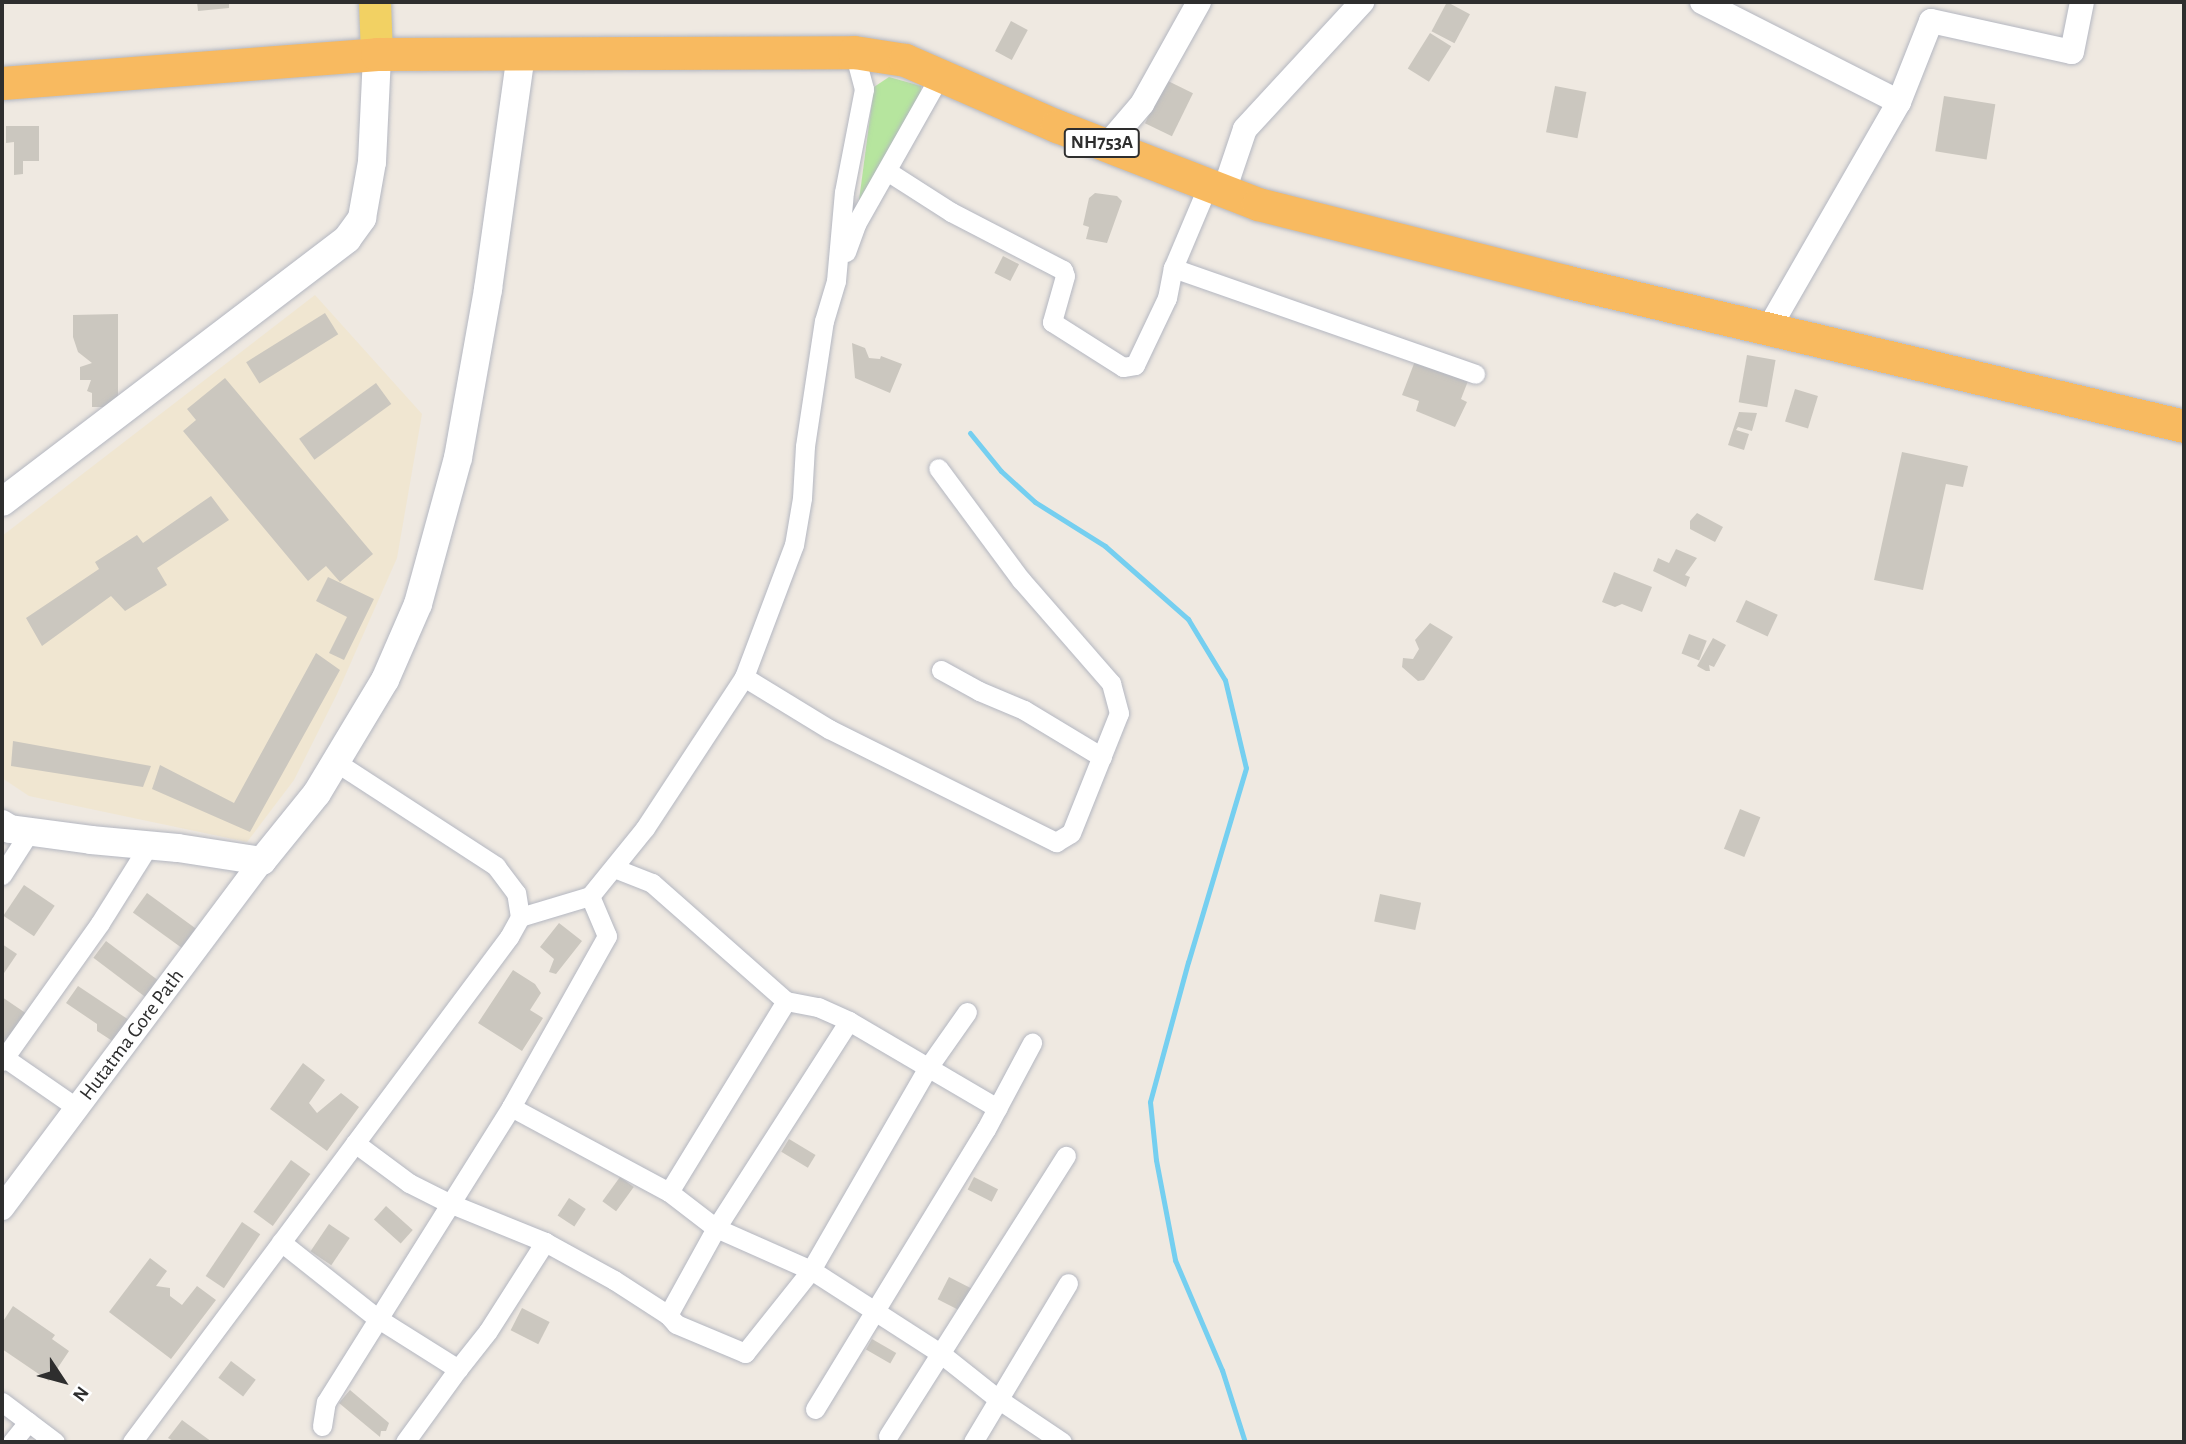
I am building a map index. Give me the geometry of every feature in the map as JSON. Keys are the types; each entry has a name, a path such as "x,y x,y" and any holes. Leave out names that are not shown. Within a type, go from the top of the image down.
{"highway":[{"name":"NH753A","path":"2,83 377,54 855,52 905,60 939,77 1258,204 1564,281 2184,426"}],"main road":[{"path":"2,502 347,239 362,218 372,162 377,54 375,2"},
{"path":"2,824 30,831 262,861 317,793 384,680 418,604 458,458 488,289 521,55"}],"street":[{"path":"1107,145 1142,103 1199,2"},
{"path":"887,172 951,212 1063,270 1065,276 1052,322 1123,367 1135,365 1167,298 1173,268 1245,129 1362,2"},
{"path":"1702,2 1899,102"},
{"path":"1769,328 1899,102 1931,21 2072,52 2082,2"},
{"path":"836,281 845,192 864,89 855,52"},
{"path":"520,917 590,896 614,868 667,795 744,677 794,545 824,321 836,281 856,224 939,77"},
{"path":"1173,268 1475,374"},
{"path":"744,677 828,729 1056,842 1071,833 1119,713 1111,683 1021,580 938,468"},
{"path":"941,670 979,691 1024,710 1102,757"},
{"path":"132,1442 509,937 520,917 516,893 496,866 336,762"},
{"path":"2,875 30,831"},
{"path":"77,1108 3,1058 100,923 149,845"},
{"name":"Hutatma Gore Path","path":"2,1208 262,861"},
{"path":"614,868 652,883 786,1001 818,1007 849,1021 997,1108"},
{"path":"322,1426 326,1402 511,1107 607,936 590,896"},
{"path":"669,1192 786,1001"},
{"path":"355,1143 410,1182 449,1203 545,1242 614,1280 668,1315 676,1324 745,1353 811,1270 929,1066 967,1012"},
{"path":"668,1315 716,1228 849,1021"},
{"path":"815,1409 997,1108 1032,1043"},
{"path":"511,1107 669,1192 716,1228 811,1270 940,1353 998,1399 1062,1442"},
{"path":"888,1436 1066,1156"},
{"path":"281,1242 377,1318 458,1369"},
{"path":"405,1442 488,1331 545,1242"},
{"path":"973,1442 1068,1283"},
{"path":"2,1402 55,1442"},
{"path":"12,1442 28,1422"}],"shaded area":[{"path":"315,295 422,414 397,558 337,694 294,780 247,842 29,796 2,778 2,536"}],"green space":[{"path":"889,77 921,86 921,103 858,208 874,87"}],"building":[{"path":"197,2 229,2 229,8 198,11"},
{"path":"1447,2 1470,14 1454,43 1432,31"},
{"path":"1011,21 1028,30 1012,60 995,51"},
{"path":"1430,33 1451,46 1429,82 1408,69"},
{"path":"1166,80 1193,93 1172,136 1145,123"},
{"path":"1555,86 1586,92 1577,138 1546,132"},
{"path":"1944,96 1995,104 1987,159 1935,151"},
{"path":"6,126 39,126 39,161 23,161 23,174 14,175 14,142 6,143"},
{"path":"1095,193 1117,196 1122,201 1107,243 1086,239 1089,227 1083,225 1089,198"},
{"path":"1003,256 1019,264 1010,281 994,273"},
{"path":"325,313 338,334 259,383 246,362"},
{"path":"118,314 118,407 92,407 92,393 87,391 91,380 80,380 80,367 92,363 78,352 73,337 73,315"},
{"path":"852,343 865,348 869,358 880,359 881,356 902,364 890,393 855,378"},
{"path":"1747,355 1776,360 1767,407 1739,402"},
{"path":"1415,361 1468,381 1461,399 1467,402 1455,427 1416,411 1419,401 1402,395"},
{"path":"225,378 373,554 340,582 326,566 308,581 183,431 196,420 187,409"},
{"path":"376,383 391,404 314,460 299,439"},
{"path":"1795,389 1818,396 1808,429 1785,422"},
{"path":"1739,412 1757,413 1752,431 1738,427 1736,430 1749,434 1744,450 1728,445"},
{"path":"1902,452 1968,466 1963,487 1946,484 1923,590 1874,580"},
{"path":"211,496 229,520 157,568 167,585 125,611 111,596 42,646 26,618 99,569 95,562 137,535 143,543"},
{"path":"1697,513 1723,527 1715,542 1690,529 1690,521"},
{"path":"1676,549 1697,558 1685,575 1690,577 1686,587 1653,571 1658,558 1669,563"},
{"path":"1614,572 1652,587 1642,612 1622,604 1615,607 1602,602"},
{"path":"328,577 374,599 344,660 329,653 347,617 316,601"},
{"path":"1746,600 1778,615 1768,637 1736,622"},
{"path":"1430,623 1453,637 1424,680 1418,681 1402,667 1403,658 1413,659 1419,649 1415,640"},
{"path":"1689,634 1707,641 1699,660 1681,654"},
{"path":"1713,638 1726,645 1714,667 1709,665 1710,671 1706,671 1697,666"},
{"path":"316,653 340,670 250,832 152,789 160,765 234,803"},
{"path":"13,741 151,766 143,787 11,766"},
{"path":"1740,809 1760,817 1744,857 1724,849"},
{"path":"24,885 55,906 34,936 3,916"},
{"path":"147,893 201,932 187,952 133,912"},
{"path":"1380,894 1421,903 1415,930 1374,921"},
{"path":"559,923 582,941 556,974 549,972 554,959 540,947"},
{"path":"106,941 160,982 148,999 93,958"},
{"path":"2,944 17,954 2,976"},
{"path":"513,970 535,984 541,993 530,1010 543,1018 522,1051 478,1023"},
{"path":"78,986 135,1024 120,1046 97,1031 97,1024 66,1003"},
{"path":"2,997 27,1014 2,1048"},
{"path":"303,1063 325,1080 309,1103 317,1113 341,1093 359,1107 327,1151 270,1109"},
{"path":"789,1139 816,1155 808,1168 781,1152"},
{"path":"291,1160 310,1174 273,1226 253,1212"},
{"path":"620,1177 634,1187 616,1211 602,1201"},
{"path":"974,1177 998,1189 992,1202 968,1189"},
{"path":"569,1198 586,1209 574,1227 558,1216"},
{"path":"386,1206 413,1230 401,1243 374,1219"},
{"path":"242,1222 260,1234 224,1288 206,1276"},
{"path":"329,1224 350,1238 331,1265 311,1251"},
{"path":"150,1258 167,1271 156,1286 170,1288 170,1296 182,1305 197,1286 216,1300 171,1359 109,1312"},
{"path":"949,1277 974,1290 963,1312 938,1299"},
{"path":"13,1306 55,1335 52,1339 69,1351 49,1381 2,1349 2,1323"},
{"path":"522,1308 550,1322 538,1344 511,1330"},
{"path":"872,1339 896,1353 890,1363 866,1349"},
{"path":"231,1361 256,1380 243,1396 218,1378"},
{"path":"350,1390 389,1423 386,1431 381,1431 380,1437 339,1403"},
{"path":"182,1420 212,1442 175,1442 168,1438"}],"waterway":[{"path":"970,433 1001,471 1035,502 1105,546 1188,619 1225,680 1246,768 1188,962 1150,1102 1156,1160 1175,1260 1222,1370 1245,1442"}]}
